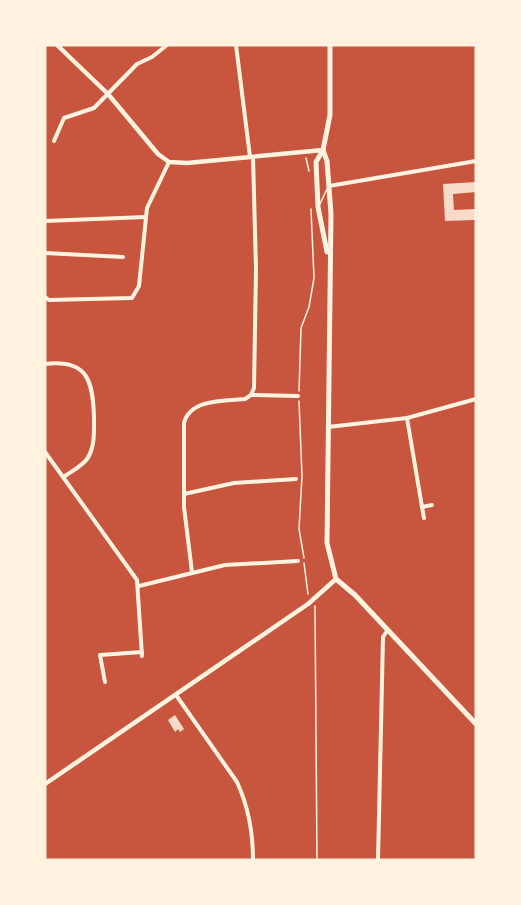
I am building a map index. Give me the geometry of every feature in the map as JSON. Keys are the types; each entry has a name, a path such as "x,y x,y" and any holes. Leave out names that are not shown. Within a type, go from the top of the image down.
{"main road":[{"path":"329,266 318,207 316,162 323,150 330,115 330,45"},
{"path":"323,150 327,160 331,214 327,543 336,579 355,595 476,724"}],"street":[{"path":"57,45 108,94 158,154 170,162 187,164 323,150"},
{"path":"54,141 64,118 94,108 137,64 152,57 167,45"},
{"path":"192,572 184,494 184,423 187,414 202,405 245,399 251,395 254,388 256,268 251,157 236,45"},
{"path":"329,186 476,161"},
{"path":"45,297 49,300 132,298 139,286 149,202 170,162"},
{"path":"45,221 62,218 146,218"},
{"path":"45,253 123,257"},
{"path":"45,364 70,364 81,370 89,379 93,392 94,438 91,450 87,459 65,476"},
{"path":"251,395 298,396"},
{"path":"328,427 406,418 476,399"},
{"path":"406,418 424,518"},
{"path":"45,452 65,476 139,586 142,654 100,655 105,682"},
{"path":"184,494 234,483 296,479"},
{"path":"422,507 432,505"},
{"path":"139,586 233,564 298,561"},
{"path":"45,784 313,600 336,579"},
{"path":"378,860 383,637 387,631"},
{"path":"176,694 237,782 253,831 253,860"}],"lane":[{"path":"318,207 329,186"}],"path":[{"path":"305,151 310,175"},
{"path":"311,207 314,278 309,307 301,328 298,396 303,476 299,529 308,593 316,610 317,860"}],"building":[{"path":"476,182 476,192 453,194 454,210 476,209 476,220 445,221 443,184"},
{"path":"175,715 184,729 180,732 178,729 175,732 168,720"}]}
